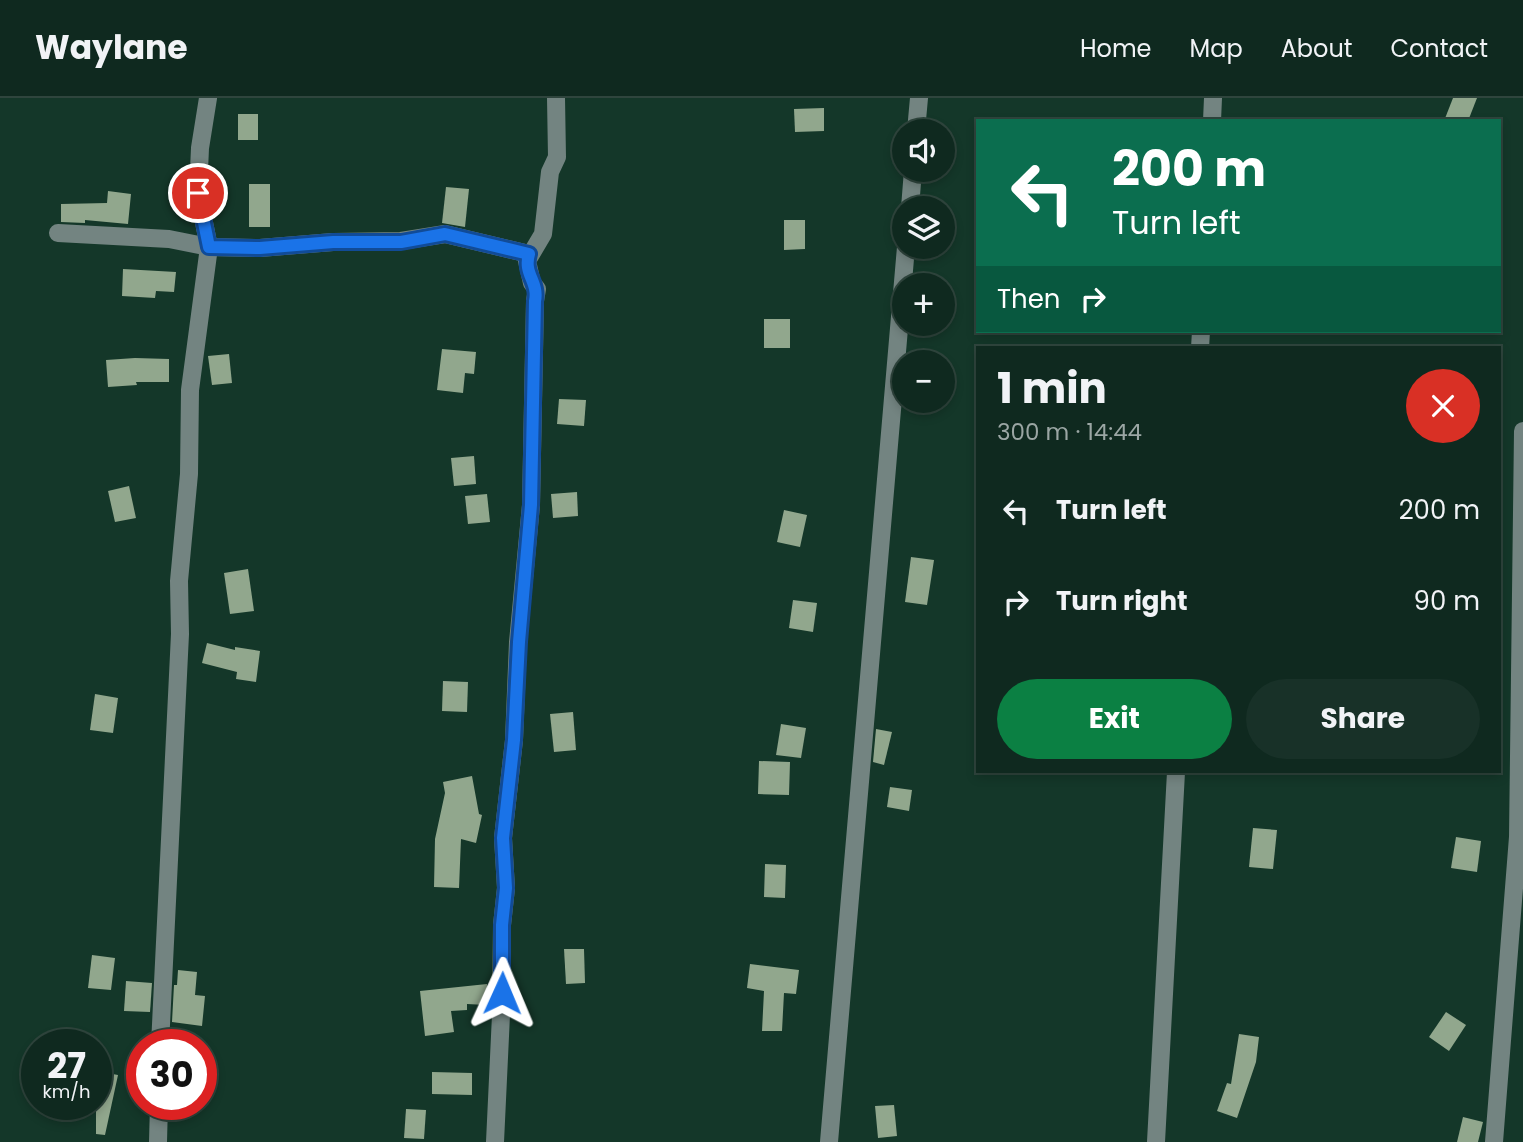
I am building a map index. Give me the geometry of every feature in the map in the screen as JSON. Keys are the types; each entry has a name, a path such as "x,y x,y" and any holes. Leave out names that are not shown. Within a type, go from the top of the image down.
{"street":[{"path":"161,1029 180,634 179,581 189,474 190,390 209,247 198,193 200,148 208,98"},
{"path":"495,1142 502,925 506,888 503,838 514,740 531,505 537,289 527,269 529,254 544,233 550,172 557,157 556,98"},
{"path":"917,119 919,98"},
{"path":"1212,119 1213,98"},
{"path":"58,233 169,239 209,247 260,248 333,242 401,242 445,234 529,254"},
{"path":"829,1142 905,259"},
{"path":"1494,1142 1518,836 1523,431"},
{"path":"1156,1142 1176,773"},
{"path":"158,1142 159,1120"}],"building":[{"path":"1453,98 1477,98 1469,119 1445,119"},
{"path":"824,108 824,131 795,132 794,109"},
{"path":"238,114 258,114 258,140 238,140"},
{"path":"249,184 270,184 270,227 249,227"},
{"path":"446,187 469,189 465,227 442,223"},
{"path":"108,191 131,194 128,224 85,220 85,223 61,222 61,204 107,203"},
{"path":"784,220 805,220 805,249 784,250"},
{"path":"123,269 176,272 174,292 156,291 155,298 122,296"},
{"path":"764,319 790,319 790,348 764,348"},
{"path":"442,349 476,352 474,374 465,373 463,393 437,390"},
{"path":"229,354 232,383 212,385 208,356"},
{"path":"169,359 169,382 136,382 137,385 108,387 106,360"},
{"path":"559,399 586,400 584,426 557,424"},
{"path":"474,456 476,484 454,486 451,458"},
{"path":"129,486 136,518 115,522 108,491"},
{"path":"577,492 578,516 553,518 551,494"},
{"path":"487,494 490,522 468,524 465,496"},
{"path":"784,510 807,515 800,547 777,542"},
{"path":"911,557 934,560 927,605 905,602"},
{"path":"248,569 254,611 230,614 224,573"},
{"path":"793,600 817,603 813,632 789,628"},
{"path":"207,643 235,650 235,647 260,651 256,682 236,679 237,672 202,663"},
{"path":"443,681 468,682 467,712 442,711"},
{"path":"95,694 118,698 113,733 90,730"},
{"path":"573,712 576,750 554,752 550,714"},
{"path":"781,724 806,728 801,758 776,755"},
{"path":"876,729 892,732 884,765 873,762"},
{"path":"759,761 790,762 789,795 758,794"},
{"path":"472,776 479,814 482,815 476,843 461,839 459,888 434,887 435,839 445,793 443,782"},
{"path":"890,787 912,790 909,811 887,807"},
{"path":"1253,828 1277,830 1273,869 1249,867"},
{"path":"1456,837 1481,841 1477,872 1451,868"},
{"path":"765,864 786,865 785,898 764,897"},
{"path":"564,949 584,949 585,983 566,984"},
{"path":"92,955 115,958 111,990 88,988"},
{"path":"750,964 799,970 796,994 784,993 782,1031 762,1031 764,991 747,988"},
{"path":"178,970 197,972 195,995 205,996 202,1026 172,1022 174,985 177,985"},
{"path":"126,981 152,983 150,1012 124,1011"},
{"path":"487,984 486,1005 467,1004 467,1010 451,1011 454,1032 425,1036 420,991"},
{"path":"1446,1012 1466,1025 1449,1051 1429,1037"},
{"path":"1239,1034 1259,1037 1256,1062 1237,1118 1217,1111 1227,1083 1231,1084"},
{"path":"432,1072 472,1073 472,1095 432,1094"},
{"path":"112,1074 118,1075 112,1103"},
{"path":"894,1105 897,1136 878,1138 875,1106"},
{"path":"406,1109 426,1110 424,1139 404,1138"},
{"path":"1463,1117 1483,1122 1478,1142 1457,1142"},
{"path":"96,1120 108,1120 105,1135 96,1134"}],"route":[{"path":"198,193 209,247 260,248 333,242 401,242 445,234 529,254 527,269 537,289 531,505 514,740 503,838 506,888 502,925 502,993"}]}
